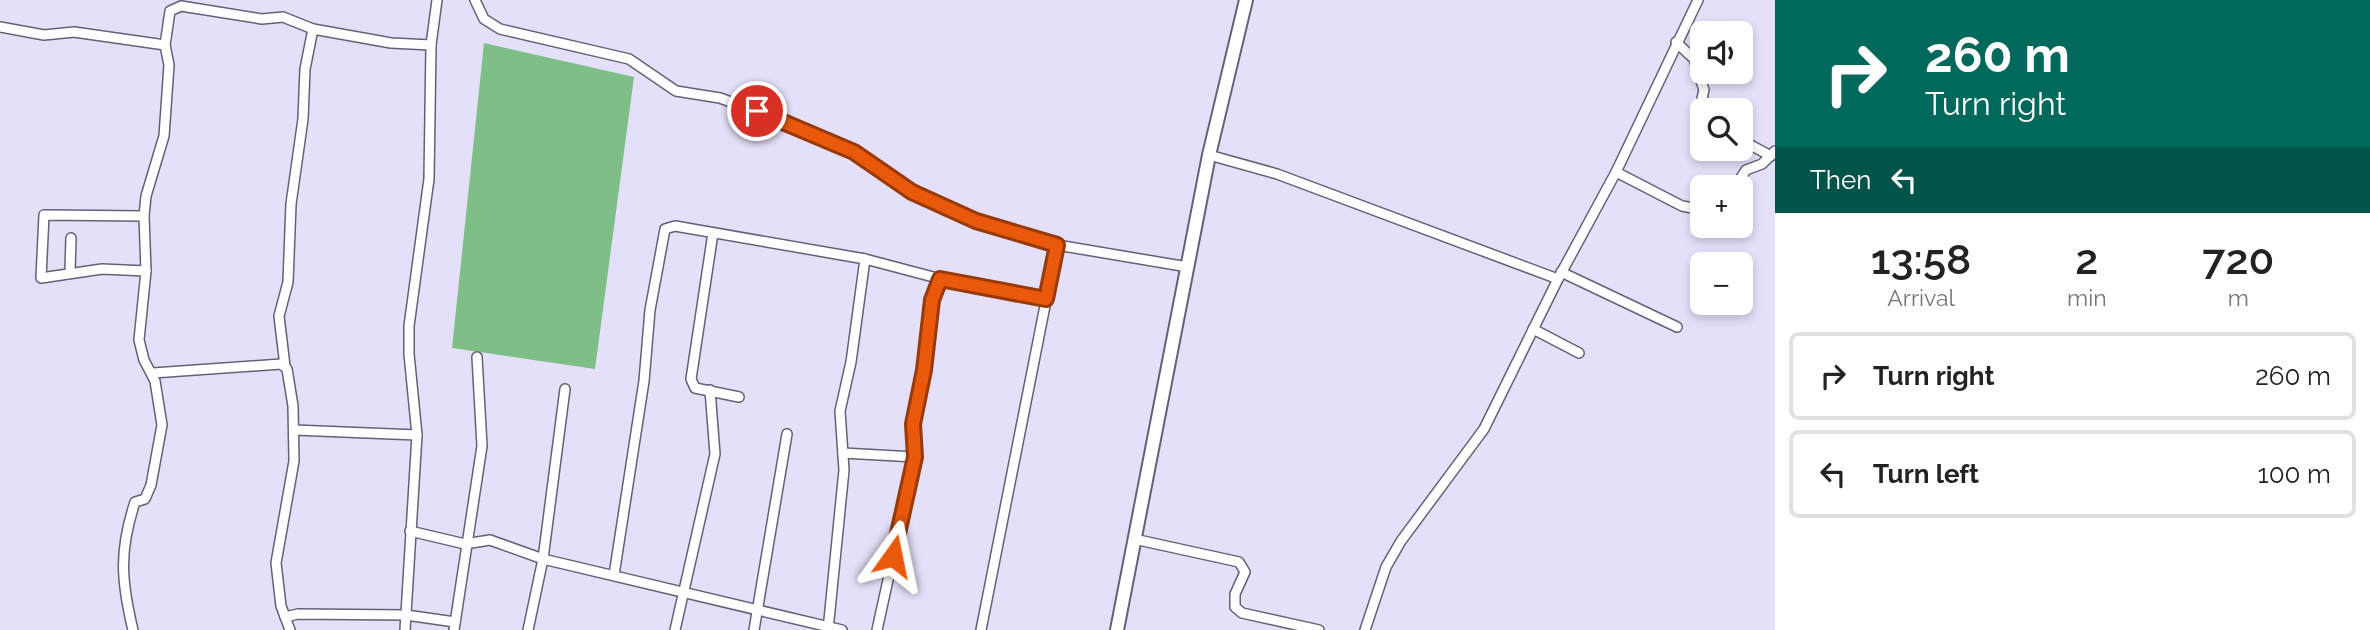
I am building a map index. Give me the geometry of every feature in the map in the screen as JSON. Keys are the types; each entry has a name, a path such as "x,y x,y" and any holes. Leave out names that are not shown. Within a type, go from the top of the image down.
{"main road":[{"path":"1118,630 1209,155 1246,0"}],"street":[{"path":"133,630 125,595 121,555 135,502 145,499 159,450 162,425 153,373 144,360 139,340 146,271 146,196 164,136 169,65 165,45 170,10 168,0"},
{"path":"405,630 417,435 408,354 409,326 421,254 429,179 431,46 437,0"},
{"path":"475,0 484,19 500,29 629,59 676,91 720,98 854,152 912,192 976,221 1057,245 1188,267"},
{"path":"1364,630 1386,567 1430,499 1478,439 1559,275 1616,173 1698,0"},
{"path":"170,10 181,6 262,19 283,17 313,29 391,43 431,46"},
{"path":"0,27 44,35 74,32 165,45"},
{"path":"290,630 285,617 276,563 294,461 293,406 279,316 288,282 291,204 303,119 305,69 313,29"},
{"path":"1676,42 1694,60 1704,90 1702,98"},
{"path":"1743,175 1746,170 1762,164 1773,153 1753,146"},
{"path":"1209,155 1277,174 1559,275 1677,327"},
{"path":"1616,173 1690,208"},
{"path":"144,216 44,215 41,278 70,271 112,268 146,271"},
{"path":"614,575 644,381 650,310 665,229 675,226 865,259 940,279 1046,299"},
{"path":"713,233 691,379 695,388 739,397"},
{"path":"70,271 71,238"},
{"path":"981,630 1057,245"},
{"path":"829,629 843,453 839,411 851,362 865,259"},
{"path":"877,630 915,457 913,424 924,370 932,300 940,279"},
{"path":"1533,329 1579,352"},
{"path":"285,617 327,613 406,615 454,626 482,446 477,357"},
{"path":"153,373 285,366"},
{"path":"528,630 543,559 565,389"},
{"path":"675,630 715,454 710,390"},
{"path":"294,430 417,435"},
{"path":"754,630 787,434"},
{"path":"843,453 915,457"},
{"path":"410,531 465,544 491,540 543,559 842,630"},
{"path":"1134,539 1239,562 1245,572 1235,594 1235,607 1242,613 1319,630"}],"green space":[{"path":"484,43 634,77 595,369 452,348"}],"route":[{"path":"757,111 854,152 912,192 976,221 1057,245 1046,299 940,279 932,300 924,370 913,424 915,457 893,556"}]}
